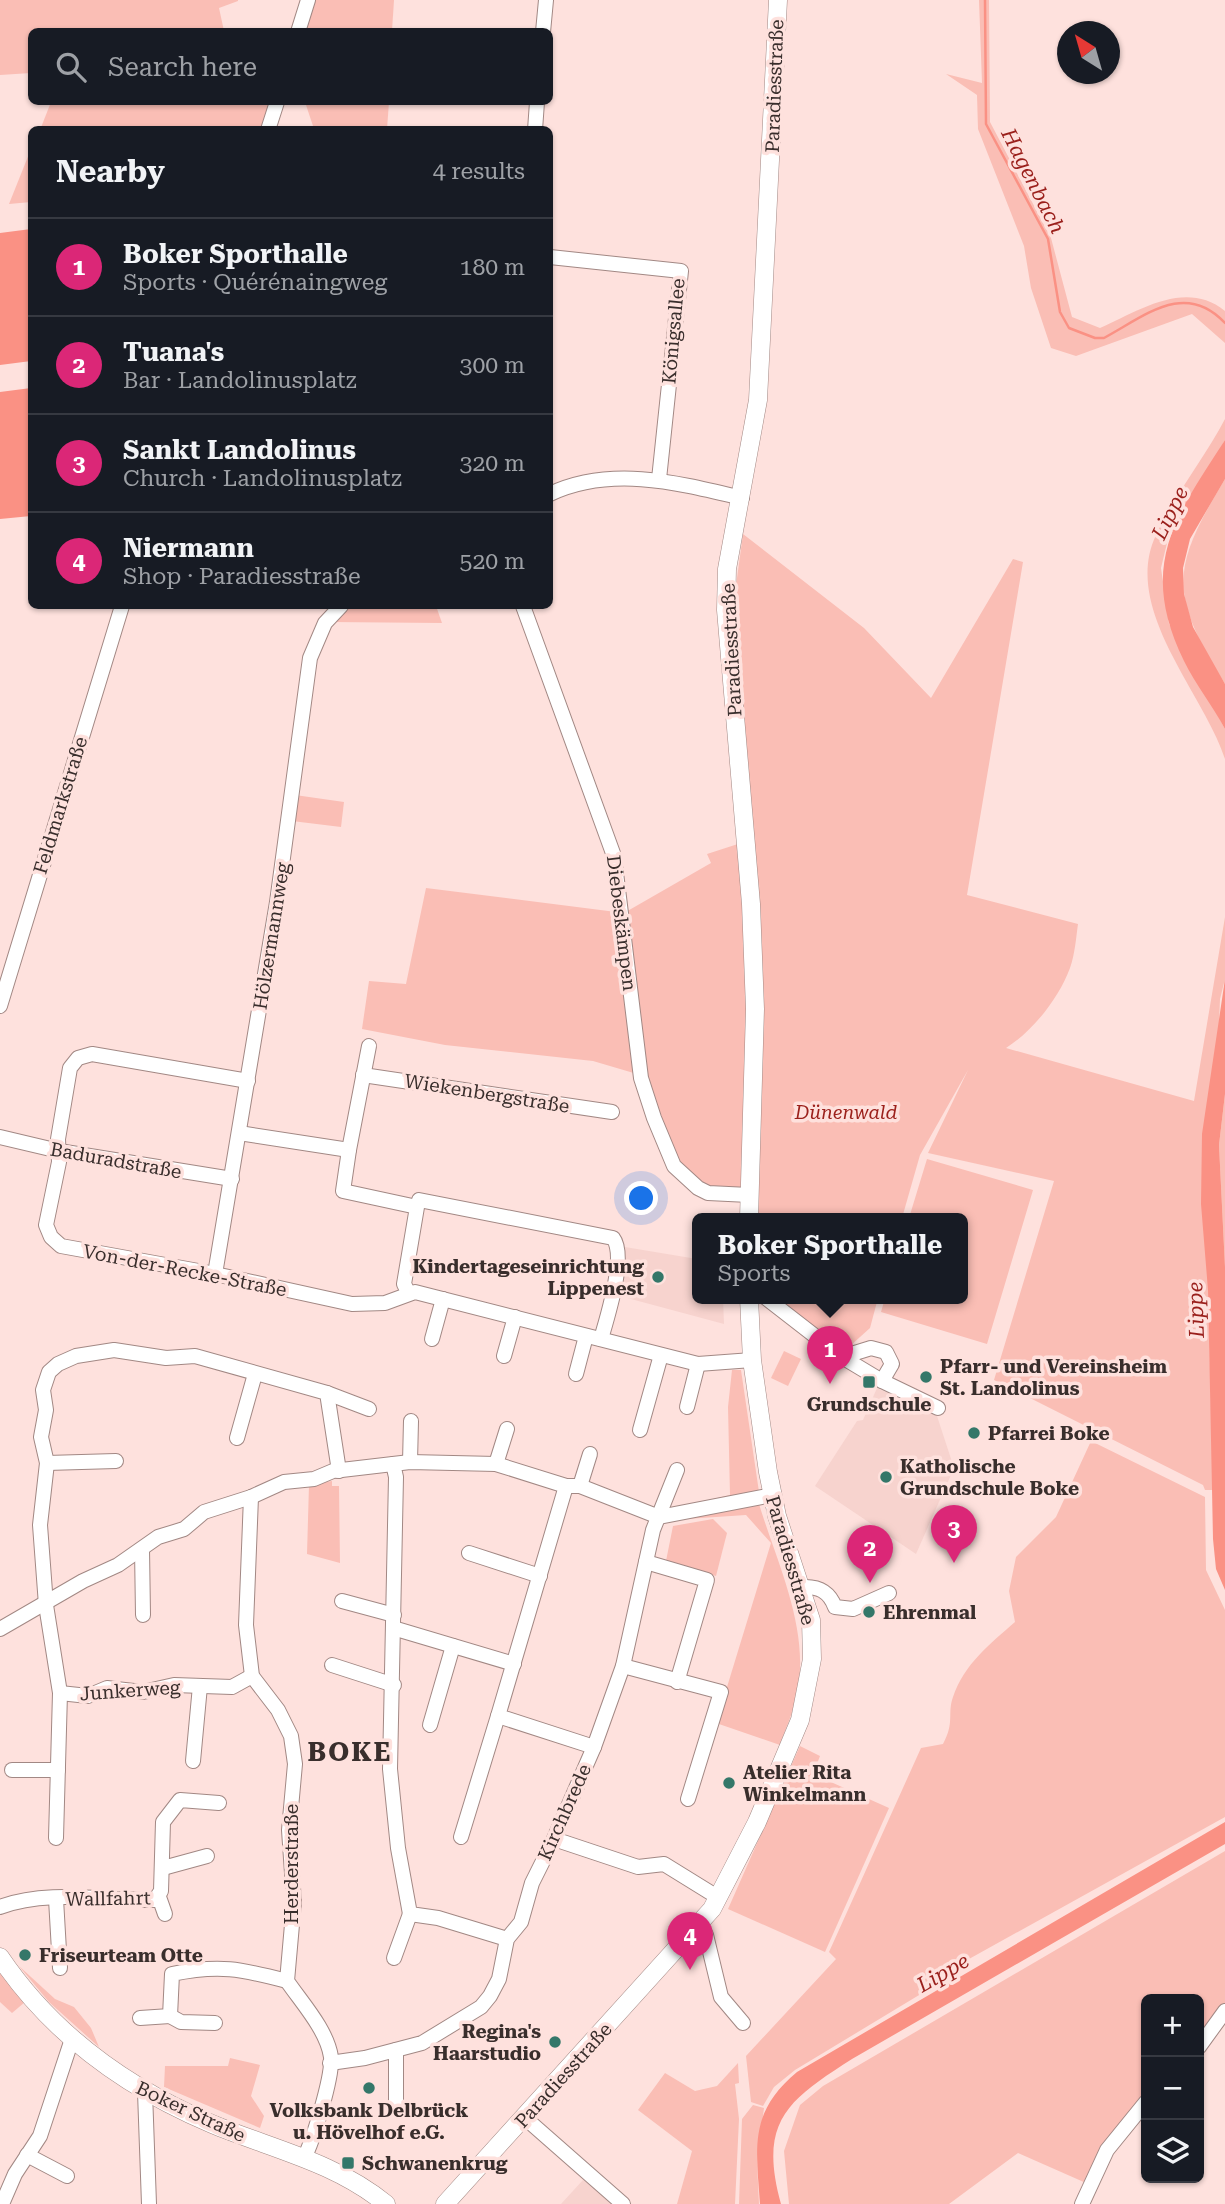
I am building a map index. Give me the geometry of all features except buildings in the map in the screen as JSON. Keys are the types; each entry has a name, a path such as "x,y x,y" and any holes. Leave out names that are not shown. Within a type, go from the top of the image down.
{"main road":[{"name":"Paradiesstraße","path":"749,1213 755,1009 751,904 726,610 727,569 742,498 759,386 778,0"},
{"name":"Paradiesstraße","path":"435,2204 449,2199 719,1898 767,1801 803,1711 813,1647 810,1610 772,1495 752,1360 749,1304"},
{"name":"Boker Straße","path":"0,1957 31,1998 72,2039 145,2092 212,2123 351,2178 386,2204"},
{"name":"Boker Straße","path":"304,2158 371,2204"}],"street":[{"path":"299,28 307,0"},
{"path":"543,28 546,0"},
{"path":"269,126 275,105"},
{"path":"535,126 537,105"},
{"name":"Königsallee","path":"553,257 681,271 659,479"},
{"path":"553,493 588,481 659,479 742,498"},
{"name":"Feldmarkstraße","path":"0,1006 121,609"},
{"name":"Hölzermannweg","path":"215,1273 248,1081 310,658 326,623 338,609"},
{"name":"Diebeskämpen","path":"524,609 614,856 641,1078 654,1118 674,1166 698,1188 708,1193 749,1195"},
{"path":"369,1046 343,1191 419,1198 613,1238 618,1251 612,1298 601,1339"},
{"path":"59,1151 70,1068 78,1058 92,1054 248,1081"},
{"name":"Wiekenbergstraße","path":"363,1075 612,1112"},
{"path":"239,1133 349,1150"},
{"name":"Baduradstraße","path":"0,1137 59,1151 232,1179"},
{"name":"Von-der-Recke-Straße","path":"59,1151 46,1225 55,1242 215,1273 352,1304 385,1303 408,1292"},
{"path":"419,1198 404,1284 408,1292 698,1364 752,1360"},
{"path":"432,1339 443,1299"},
{"path":"774,1304 842,1357 882,1381 938,1408"},
{"path":"504,1356 515,1317"},
{"path":"576,1374 586,1336"},
{"path":"842,1357 872,1349 886,1352 892,1364 882,1381"},
{"path":"56,1838 60,1693 46,1605 40,1525 47,1463 41,1437 46,1410 43,1390 48,1372 76,1356 114,1350 166,1358 195,1356 327,1393 369,1409"},
{"path":"640,1430 661,1355"},
{"path":"687,1407 698,1364"},
{"path":"237,1438 255,1374"},
{"path":"327,1393 340,1471"},
{"path":"410,1462 411,1421"},
{"path":"496,1464 507,1429"},
{"path":"461,1837 540,1576 573,1486 590,1454"},
{"path":"47,1463 116,1461"},
{"path":"0,1629 46,1605 158,1537 184,1529 204,1511 251,1497 284,1482 314,1479 340,1471 410,1462 496,1464 573,1486 659,1517 772,1495"},
{"path":"393,1464 396,1477 391,1791 410,1914 394,1958"},
{"name":"Kirchbrede","path":"330,2063 422,2043 481,2007 499,1979 507,1939 521,1922 529,1889 594,1747 623,1666 646,1562 677,1470"},
{"path":"251,1497 246,1625 252,1676"},
{"path":"142,1549 143,1615"},
{"path":"469,1553 540,1576"},
{"path":"646,1562 707,1580 677,1682"},
{"path":"802,1587 815,1586 828,1595 835,1608 847,1610 889,1593"},
{"path":"342,1601 453,1646 513,1664"},
{"path":"430,1724 453,1646"},
{"path":"332,1665 394,1685"},
{"path":"623,1666 721,1692 688,1799"},
{"name":"Junkerweg","path":"60,1693 88,1696 107,1688 143,1692 174,1685 232,1687 252,1676"},
{"name":"Herderstraße","path":"252,1676 278,1710 292,1745 295,1764 289,1830 293,1902 287,1981"},
{"name":"Junkerweg","path":"193,1760 200,1686"},
{"path":"498,1716 594,1747"},
{"path":"12,1770 58,1770"},
{"name":"Wallfahrt","path":"165,1914 159,1897 163,1868 163,1822 180,1800 219,1803"},
{"path":"554,1839 638,1867 664,1864 719,1898"},
{"name":"Wallfahrt","path":"163,1868 207,1856"},
{"name":"Wallfahrt","path":"0,1907 87,1896 149,1900 159,1897"},
{"name":"Wallfahrt","path":"56,1899 60,1968"},
{"path":"410,1914 438,1918 507,1939"},
{"path":"699,1923 706,1935 721,1997 743,2023"},
{"path":"170,2016 172,1975 202,1968 234,1968 287,1981 313,2017 331,2056 316,2128 304,2158"},
{"path":"1204,2040 1225,2011"},
{"path":"140,2018 170,2016 181,2021 215,2023"},
{"path":"2,2204 15,2174 40,2136 72,2039"},
{"path":"396,2050 396,2105"},
{"path":"145,2092 149,2204"},
{"path":"1082,2204 1107,2150 1141,2108"},
{"path":"524,2118 622,2204"},
{"path":"27,2155 67,2176"}],"shaded area":[{"path":"28,229 28,361 0,365 0,233"},
{"path":"28,388 28,516 0,519 0,392"},
{"path":"1225,440 1225,479 1190,539 1183,568 1184,594 1193,627 1225,684 1225,729 1188,670 1170,627 1164,598 1163,570 1168,544 1177,520"},
{"path":"1225,979 1225,1094 1219,1145 1225,1267 1225,1590 1216,1569 1213,1539 1208,1290 1201,1204 1202,1134"},
{"name":"Kindertageseinrichtung Lippenest","path":"625,1247 692,1258 692,1304 723,1304 724,1324 616,1295"},
{"name":"Katholische Grundschule Boke","path":"877,1388 937,1416 954,1468 916,1554 815,1486 857,1421 863,1420"},
{"path":"1225,1822 1225,1844 852,2059 811,2087 795,2101 776,2132 773,2152 781,2204 760,2204 757,2147 763,2116 770,2101 797,2072"},
{"path":"583,2180 609,2198 615,2204 561,2204"}],"green space":[{"path":"0,0 238,0 219,8 223,28 28,28 28,73 0,75"},
{"path":"313,0 394,0 392,28 305,28"},
{"path":"979,0 989,0 990,122 1051,238 1072,317 1100,328 1162,301 1194,298 1210,302 1225,311 1225,343 1192,314 1076,356 1051,348 1031,288 1024,246 978,129 977,95 946,74 982,83"},
{"path":"50,105 271,105 265,126 42,126"},
{"path":"306,105 389,105 387,126 313,126"},
{"path":"28,156 28,202 9,204"},
{"path":"1225,419 1225,440 1168,539 1161,568 1169,624 1225,729 1225,759 1215,733 1157,621 1149,592 1148,563 1156,535 1164,520"},
{"path":"1225,479 1225,684 1194,626 1186,603 1183,582 1186,560 1194,537"},
{"name":"Dünenwald","path":"743,534 864,628 931,698 1013,559 1023,562 967,895 1078,924 1072,963 1059,991 1026,1033 1006,1048 1194,1101 1225,917 1225,979 1220,999 1208,1290 1213,1490 1205,1490 1203,1485 994,1380 1054,1181 928,1153 968,1070 920,1155 903,1213 755,1213 764,1005 734,600"},
{"path":"341,609 437,609 442,623 329,622"},
{"path":"295,795 344,802 341,827 292,821"},
{"path":"741,843 748,901 744,1192 698,1185 677,1164 637,1074 593,1061 445,1045 362,1029 369,981 406,984 426,888 624,913 711,863 707,854"},
{"path":"1225,1094 1225,1267 1219,1145"},
{"path":"927,1159 1033,1190 987,1344 881,1312 883,1304 968,1304 968,1213 911,1213"},
{"path":"780,1304 876,1304 870,1328 850,1346 841,1344"},
{"path":"784,1351 801,1359 788,1386 771,1378"},
{"path":"732,1370 741,1370 759,1492 740,1498 731,1496 759,1504 791,1600 800,1649 796,1699 780,1745 716,1723 771,1543 746,1515 671,1520 674,1508 730,1495 728,1407"},
{"path":"1091,1441 1205,1497 1206,1570 1225,1610 1225,1817 951,1969 939,1983 795,2070 774,2087 763,2106 751,2102 746,2056 836,1959 829,1952 921,1748 943,1744 949,1730 953,1697 964,1674 979,1655 1015,1622 1009,1591 1016,1557 1056,1517"},
{"path":"332,1481 332,1486 339,1486 340,1563 307,1554 309,1485"},
{"path":"713,1519 727,1533 716,1576 666,1561 673,1526"},
{"path":"800,1746 820,1756 813,1774 889,1808 825,1952 728,1909"},
{"path":"1225,1851 1225,2004 1204,2035 1204,1994 1141,1994 1141,2103 1086,2183 1018,2153 949,2204 789,2204 784,2151 800,2105 823,2086"},
{"path":"19,1966 55,1999 74,2007 91,2028 99,2047 49,2002"},
{"path":"0,1970 25,2002 12,2013 0,2002"},
{"path":"230,2058 260,2065 251,2096 264,2116 260,2128 164,2087 165,2066 228,2066"},
{"path":"738,2063 739,2083 735,2084 739,2119 735,2204 677,2204 692,2151 638,2110 665,2073 695,2091 717,2086"},
{"path":"753,2105 764,2108 757,2162 759,2204 739,2204 742,2119"}],"waterway":[{"name":"Hagenbach","path":"985,0 986,124 1048,239 1060,312 1069,328 1095,338 1104,338 1150,312 1180,303 1195,304 1210,310 1225,323"}],"place":[{"name":"Kindertageseinrichtung Lippenest","path":"658,1277"},
{"name":"Pfarr- und Vereinsheim St. Landolinus","path":"926,1377"},
{"name":"Grundschule","path":"869,1382"},
{"name":"Boker Sporthalle","path":"830,1384"},
{"name":"Pfarrei Boke","path":"974,1433"},
{"name":"Katholische Grundschule Boke","path":"886,1477"},
{"name":"Sankt Landolinus","path":"954,1563"},
{"name":"Tuana's","path":"870,1583"},
{"name":"Ehrenmal","path":"869,1612"},
{"name":"Atelier Rita Winkelmann","path":"729,1783"},
{"name":"Friseurteam Otte","path":"25,1955"},
{"name":"Niermann","path":"690,1970"},
{"name":"Regina's Haarstudio","path":"555,2042"},
{"name":"Volksbank Delbrück u. Hövelhof e.G.","path":"369,2088"},
{"name":"Schwanenkrug","path":"348,2163"}],"district":[{"name":"BOKE","path":"350,1752"}],"water label":[{"name":"Lippe","path":"1170,513"},
{"name":"Lippe","path":"1196,1310"},
{"name":"Lippe","path":"943,1973"}]}
